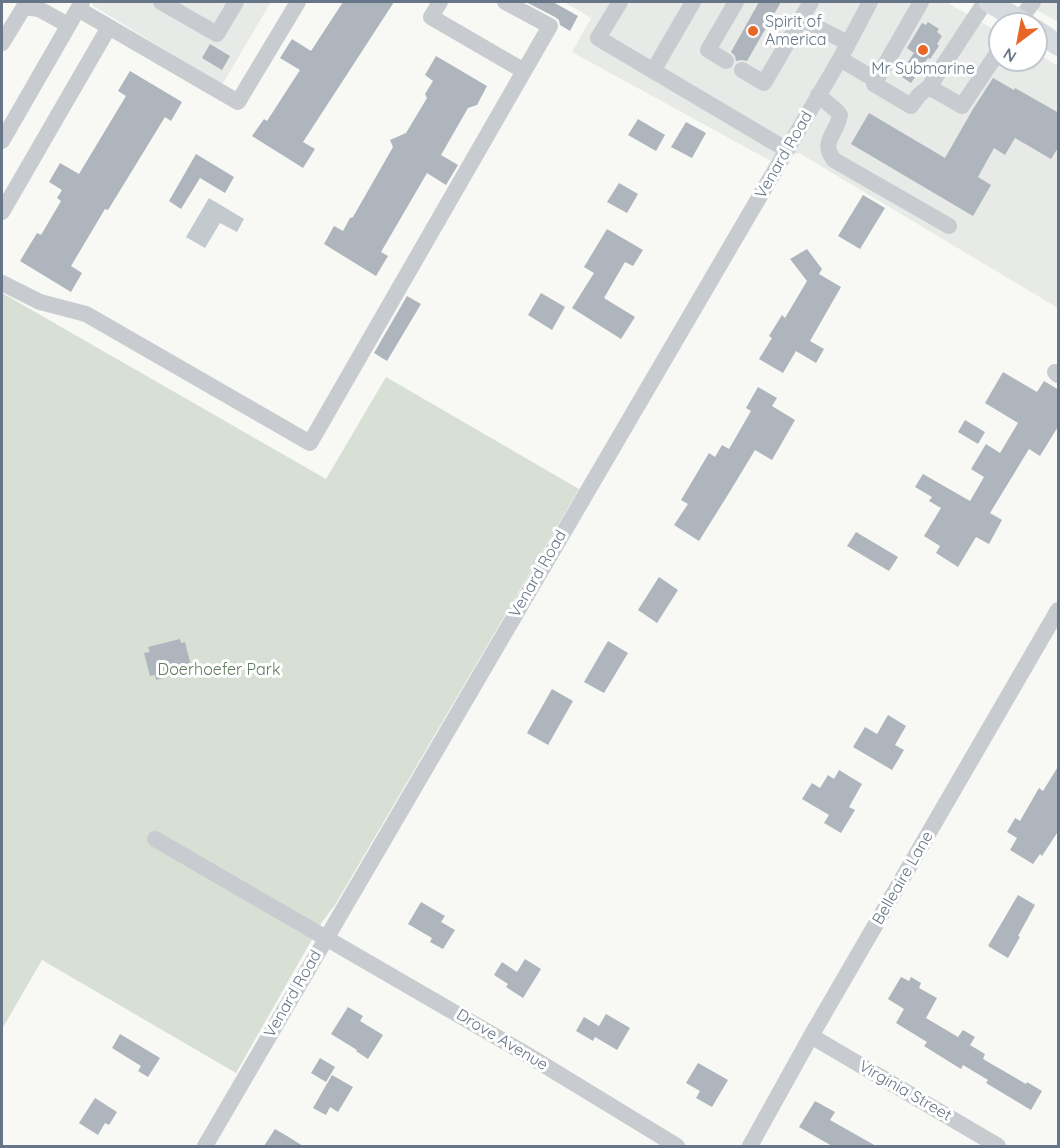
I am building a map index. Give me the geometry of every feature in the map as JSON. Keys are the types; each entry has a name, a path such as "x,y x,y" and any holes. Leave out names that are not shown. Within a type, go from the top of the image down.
{"main road":[{"path":"987,2 1003,12"}],"street":[{"path":"161,2 217,34 236,2"},
{"path":"2,141 80,5 109,27 238,102 298,2"},
{"path":"440,2 431,17 524,72"},
{"path":"2,283 40,302 87,314 310,443 550,26 505,2"},
{"path":"620,2 598,38 787,150"},
{"path":"726,61 708,50 736,2"},
{"path":"742,70 764,83 811,2"},
{"name":"Venard Road","path":"205,1146 840,59 870,2"},
{"path":"921,2 874,84 911,106 929,87 987,2"},
{"path":"653,71 690,3"},
{"path":"2,43 24,7 39,9 68,26"},
{"path":"801,19 848,43"},
{"path":"2,212 109,27"},
{"path":"840,59 876,80"},
{"path":"929,87 962,106 988,67"},
{"path":"818,95 840,115 828,145 829,154 834,160 949,226"},
{"name":"Belleaire Lane","path":"750,1146 811,1036 1059,610"},
{"name":"Drove Avenue","path":"155,839 526,1054 676,1146"},
{"name":"Virginia Street","path":"811,1036 998,1146"}],"shaded area":[{"path":"93,2 271,2 222,85 92,5"},
{"path":"564,2 946,2 988,26 988,72 1048,72 1048,60 1058,66 1058,308 799,153 769,160 572,52 591,18"},
{"path":"1023,2 1058,2 1058,22 1048,16 1048,12 1040,12"},
{"path":"209,198 244,219 237,232 220,223 205,248 186,237"}],"green space":[{"name":"Doerhoefer Park","path":"2,293 326,479 386,377 579,489 335,905 322,922 236,1073 42,960 2,1029"}],"building":[{"path":"343,2 394,2 303,142 315,149 303,168 252,136 264,119 267,121 300,70 280,58 292,39 311,51"},
{"path":"526,2 553,2 578,16 570,31 560,25 559,20 555,17"},
{"name":"Spirit of America","path":"759,2 781,2 747,61 736,61 731,52"},
{"name":"Mr Submarine","path":"928,22 939,29 937,32 942,36 937,44 939,46 911,83 899,75 914,53 907,48 922,23 926,25"},
{"path":"210,44 230,56 222,70 202,58"},
{"path":"436,56 487,86 477,105 468,108 441,155 458,165 446,185 427,173 381,252 388,256 376,276 324,244 334,226 343,231 350,218 353,217 393,147 390,140 406,133 427,98 425,94 433,81 425,75"},
{"path":"130,71 182,102 171,121 165,117 71,266 82,273 71,292 20,261 37,233 41,235 61,201 57,198 62,190 49,182 60,163 79,174 126,96 118,91"},
{"path":"993,78 1059,113 1059,146 1051,159 1015,138 1005,155 994,148 978,177 991,185 973,216 851,144 869,113 945,158"},
{"path":"638,119 665,135 656,151 628,135"},
{"path":"686,122 706,133 692,158 671,147"},
{"path":"196,154 234,177 225,193 200,178 181,209 169,201"},
{"path":"619,183 638,194 627,213 607,202"},
{"path":"863,195 885,208 860,249 838,236"},
{"path":"607,229 643,250 633,266 625,262 604,298 635,317 621,339 572,308 594,273 584,267"},
{"path":"807,249 822,269 819,274 841,287 810,341 824,349 816,363 796,351 783,373 759,359 772,338 769,336 782,315 785,318 807,281 790,259"},
{"path":"541,293 565,307 552,330 528,315"},
{"path":"407,296 421,304 387,361 374,353"},
{"path":"1003,372 1037,392 1044,381 1059,390 1059,425 1040,456 1029,449 990,513 1002,520 989,544 976,537 958,567 936,553 940,546 924,536 941,508 929,501 932,497 915,487 923,474 970,501 984,477 971,469 986,444 1000,453 1018,423 985,403"},
{"path":"758,387 777,398 772,406 795,420 772,460 755,450 699,541 674,525 688,504 681,500 709,453 715,457 722,445 729,449 751,411 746,408"},
{"path":"965,420 985,432 978,444 958,432"},
{"path":"856,532 898,557 889,571 847,546"},
{"path":"659,577 678,590 657,623 638,610"},
{"path":"180,639 181,643 185,642 191,666 186,667 187,672 156,680 155,675 150,676 144,653 150,652 148,647"},
{"path":"608,641 628,653 604,693 584,682"},
{"path":"552,689 573,701 548,745 527,733"},
{"path":"888,715 906,726 895,745 904,750 892,770 853,747 865,727 877,734"},
{"path":"1059,765 1059,830 1042,856 1040,854 1033,864 1010,850 1017,838 1007,832 1015,818 1020,821 1039,788 1043,791"},
{"path":"839,770 862,784 849,807 855,810 841,833 824,823 829,815 802,799 812,783 820,788 828,775 834,779"},
{"path":"1018,895 1035,905 1008,958 988,946"},
{"path":"421,902 445,916 441,922 455,930 443,949 430,942 432,938 408,924"},
{"path":"525,959 541,969 523,998 506,987 508,984 494,975 502,962 517,972"},
{"path":"901,977 909,981 911,977 921,983 919,988 937,998 926,1018 958,1037 963,1030 975,1037 970,1045 985,1054 983,1059 1042,1091 1031,1110 986,1083 988,1080 963,1065 961,1069 924,1046 927,1042 896,1023 904,1009 888,999"},
{"path":"348,1007 363,1016 360,1021 383,1035 368,1059 331,1034"},
{"path":"606,1014 630,1028 617,1050 595,1037 593,1041 576,1031 584,1017 599,1026"},
{"path":"120,1034 160,1058 148,1077 138,1071 141,1066 112,1048"},
{"path":"320,1058 335,1067 326,1082 311,1073"},
{"path":"698,1063 728,1080 712,1107 696,1098 700,1091 686,1083"},
{"path":"332,1075 353,1087 338,1112 330,1107 326,1115 313,1108"},
{"path":"95,1098 117,1112 109,1125 105,1123 98,1135 79,1123"},
{"path":"815,1101 835,1112 830,1120 876,1146 832,1146 799,1127"},
{"path":"275,1129 287,1136 303,1146 264,1146"}],"place":[{"name":"Spirit of America","path":"753,31"},
{"name":"Mr Submarine","path":"923,50"}]}
